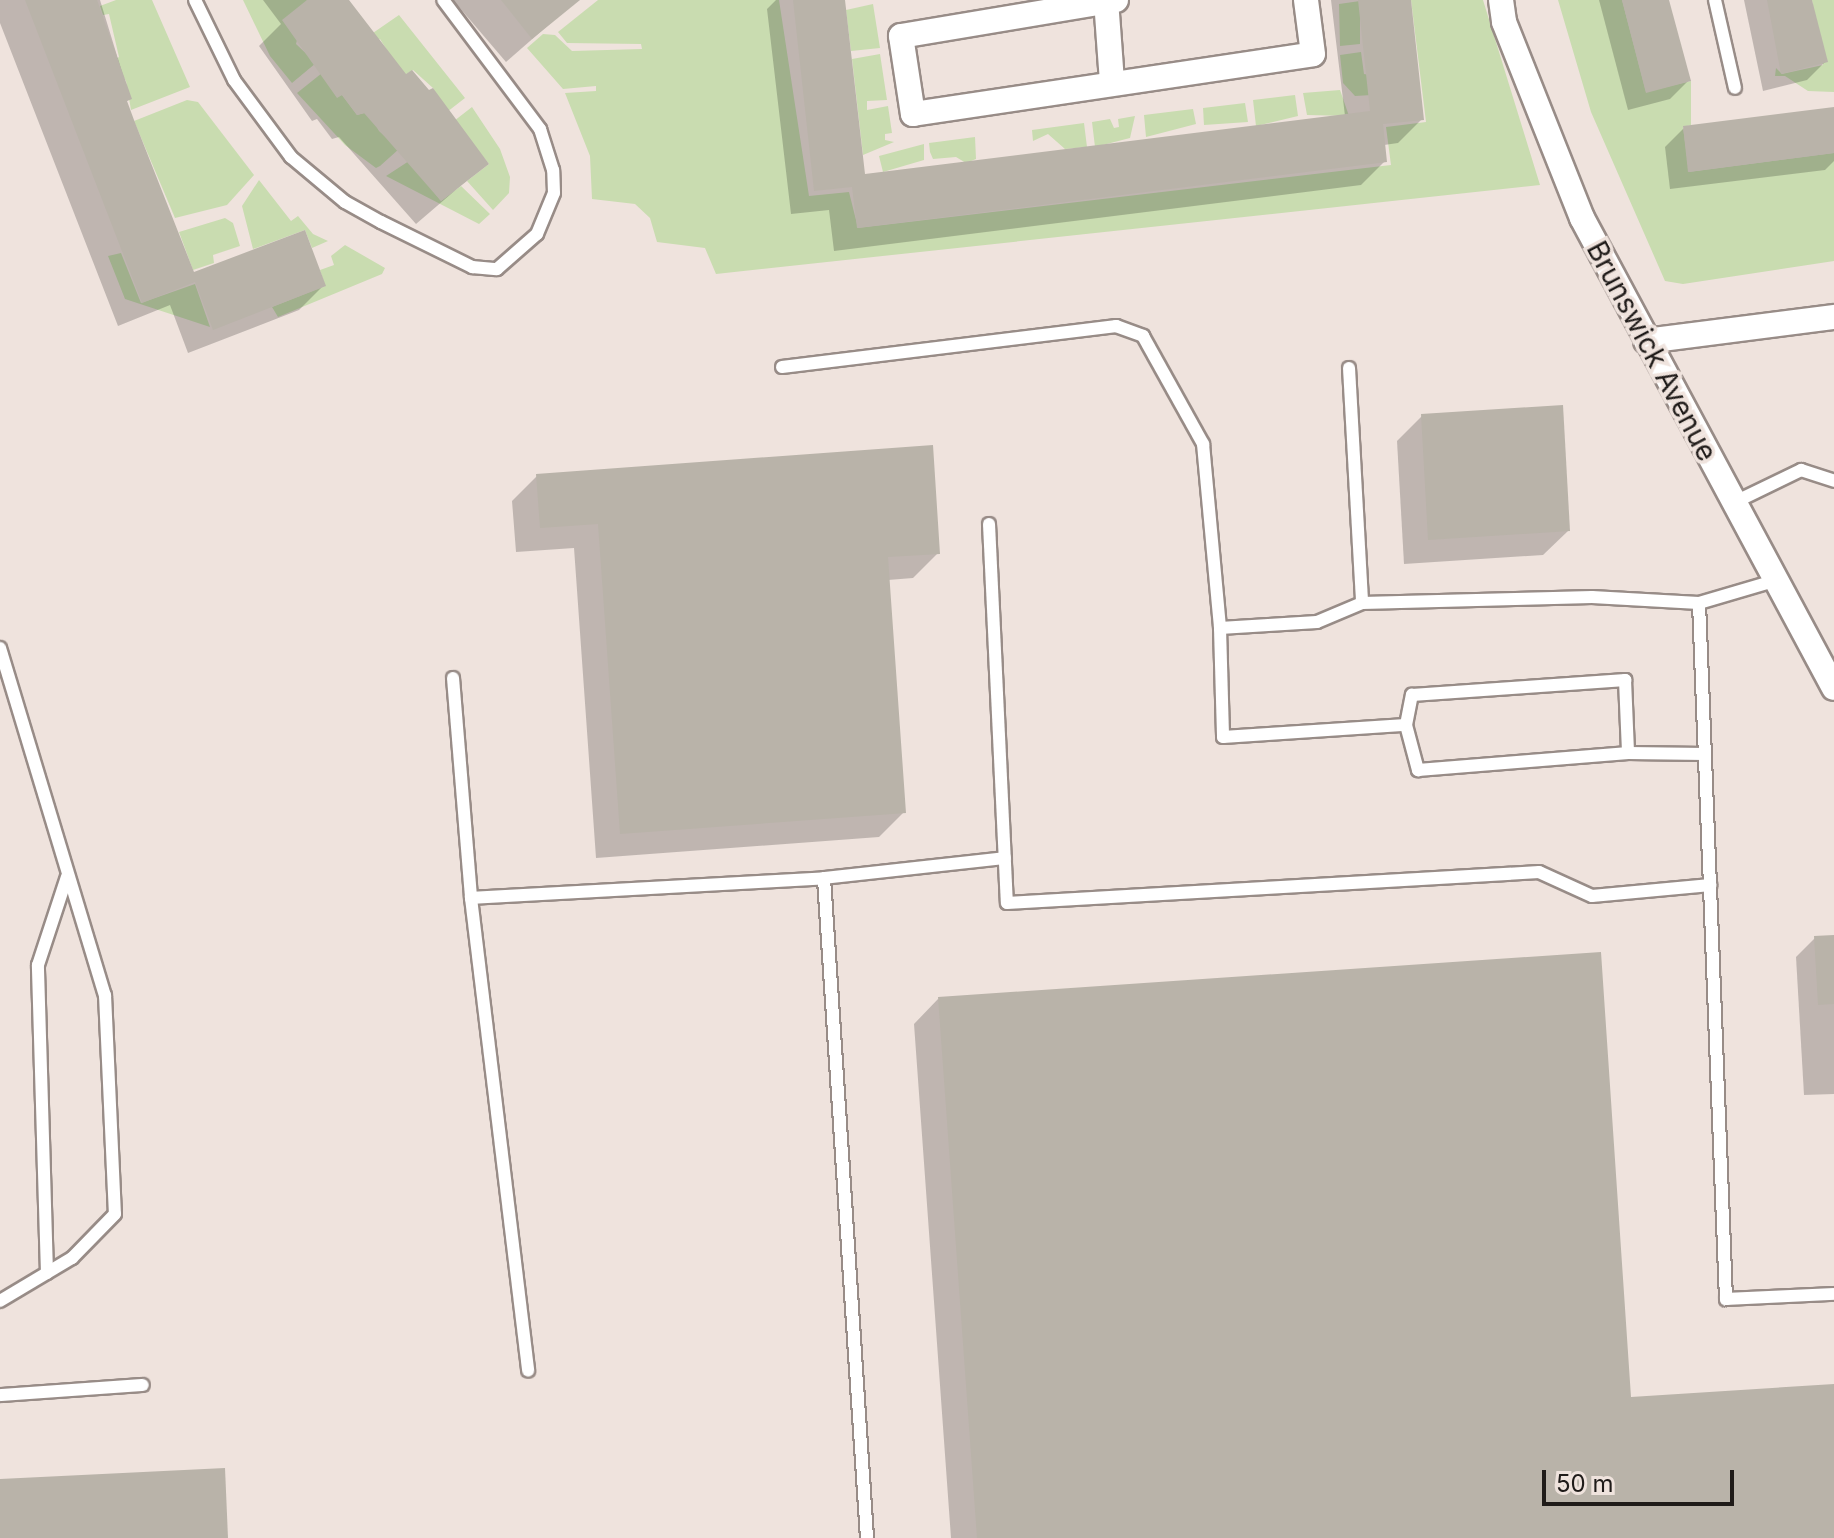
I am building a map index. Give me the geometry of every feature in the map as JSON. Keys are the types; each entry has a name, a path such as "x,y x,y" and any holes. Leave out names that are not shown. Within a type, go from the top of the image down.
{"street":[{"path":"1112,82 1109,1 901,36 913,114 1313,54 1306,0"},
{"name":"Brunswick Avenue","path":"1501,0 1504,22 1582,218 1834,688"},
{"path":"1646,341 1834,317"}],"lane":[{"path":"195,0 234,80 291,157 345,202 381,222 472,267 497,269 537,234 554,193 553,170 540,129 443,0"},
{"path":"1715,0 1735,88"},
{"path":"782,367 1116,326 1143,336 1203,444 1220,628 1223,737 1406,725"},
{"path":"1349,368 1362,603"},
{"path":"1733,503 1801,470 1834,481"},
{"path":"989,524 1007,903 1539,872 1592,896 1710,885"},
{"path":"1220,628 1317,622 1362,603 1592,597 1699,603 1774,581"},
{"path":"1699,603 1726,1299 1834,1294"},
{"path":"0,648 105,995 115,1214 72,1258 0,1301"},
{"path":"453,678 471,898 528,1371"},
{"path":"1628,753 1625,680 1412,695 1406,725 1418,770 1628,753 1705,754"},
{"path":"471,898 824,878 1005,858"},
{"path":"47,1273 38,965 67,877"},
{"path":"824,878 867,1538"},
{"path":"0,1395 143,1385"}],"green space":[{"path":"116,0 152,0 190,87 131,110 126,81 113,61 119,57 109,14 103,15 100,6"},
{"path":"243,0 307,0 296,44 316,63 292,83 270,56"},
{"path":"598,0 779,0 809,196 849,192 858,228 1391,165 1386,127 1426,122 1411,0 1483,0 1540,185 716,274 705,248 657,242 650,218 635,204 592,199 590,156 565,93 596,91 596,86 563,89 527,48 543,34 555,35 572,51 642,49 641,44 567,43 558,32"},
{"path":"1558,0 1622,0 1646,92 1691,81 1691,125 1683,127 1689,172 1834,153 1834,261 1683,284 1665,281 1591,112"},
{"path":"1812,0 1834,0 1834,92 1808,91 1785,76 1775,76 1776,68 1782,74 1823,65"},
{"path":"1360,1 1360,44 1340,46 1339,4"},
{"path":"873,4 880,48 851,51 846,10"},
{"path":"399,15 465,98 447,112 433,88 413,70 403,76 380,39 375,42 370,35"},
{"path":"1361,52 1364,74 1370,75 1372,95 1355,96 1343,83 1340,55"},
{"path":"880,54 887,100 867,101 867,110 888,106 892,133 885,134 885,140 894,142 863,155 852,59"},
{"path":"322,73 337,97 342,95 357,115 369,112 379,131 399,149 380,166 376,168 345,145 297,93"},
{"path":"1340,90 1349,116 1307,115 1303,93"},
{"path":"1295,95 1298,116 1256,126 1253,100"},
{"path":"187,100 198,102 254,175 227,205 175,218 134,121"},
{"path":"1245,103 1248,122 1204,125 1203,108"},
{"path":"472,107 500,149 510,177 509,193 493,210 467,181 489,164 454,121"},
{"path":"1193,109 1196,124 1146,137 1144,115"},
{"path":"1135,116 1130,138 1095,147 1092,122 1110,119 1114,128 1119,127 1118,119"},
{"path":"1084,123 1087,147 1065,149 1048,134 1033,141 1032,130"},
{"path":"975,137 976,159 966,163 956,157 933,159 930,152 929,143"},
{"path":"924,144 924,160 883,172 879,156"},
{"path":"409,161 441,201 461,186 490,214 479,224 386,176"},
{"path":"259,180 291,221 298,216 313,234 328,241 312,248 305,230 253,249 242,206"},
{"path":"225,218 233,223 240,246 213,255 214,263 193,270 179,232"},
{"path":"345,245 385,268 382,274 278,317 272,307 325,286 320,270 334,265 331,256"},
{"path":"121,253 141,303 195,284 210,327 125,299 108,256"}],"building":[{"path":"25,0 97,0 132,99 127,101 194,272 305,230 326,286 213,330 195,282 142,303"},
{"path":"307,0 349,0 406,74 412,70 429,90 433,88 489,164 441,201 364,113 357,115 342,95 337,98 282,20"},
{"path":"501,0 580,0 532,39"},
{"path":"793,0 845,0 865,174 1370,111 1358,0 1411,0 1424,120 1383,124 1387,162 857,228 852,187 814,191"},
{"path":"1622,0 1669,0 1691,81 1646,93"},
{"path":"1767,0 1812,0 1828,62 1781,74"},
{"path":"1834,107 1834,153 1688,172 1683,126"},
{"path":"1563,405 1570,531 1428,540 1421,414"},
{"path":"933,445 940,554 888,557 906,813 620,834 598,524 540,528 536,474"},
{"path":"1834,935 1834,1004 1818,1005 1814,936"},
{"path":"1601,952 1631,1397 1834,1384 1834,1538 977,1538 938,997"},
{"path":"225,1468 228,1538 0,1538 0,1479"}]}
